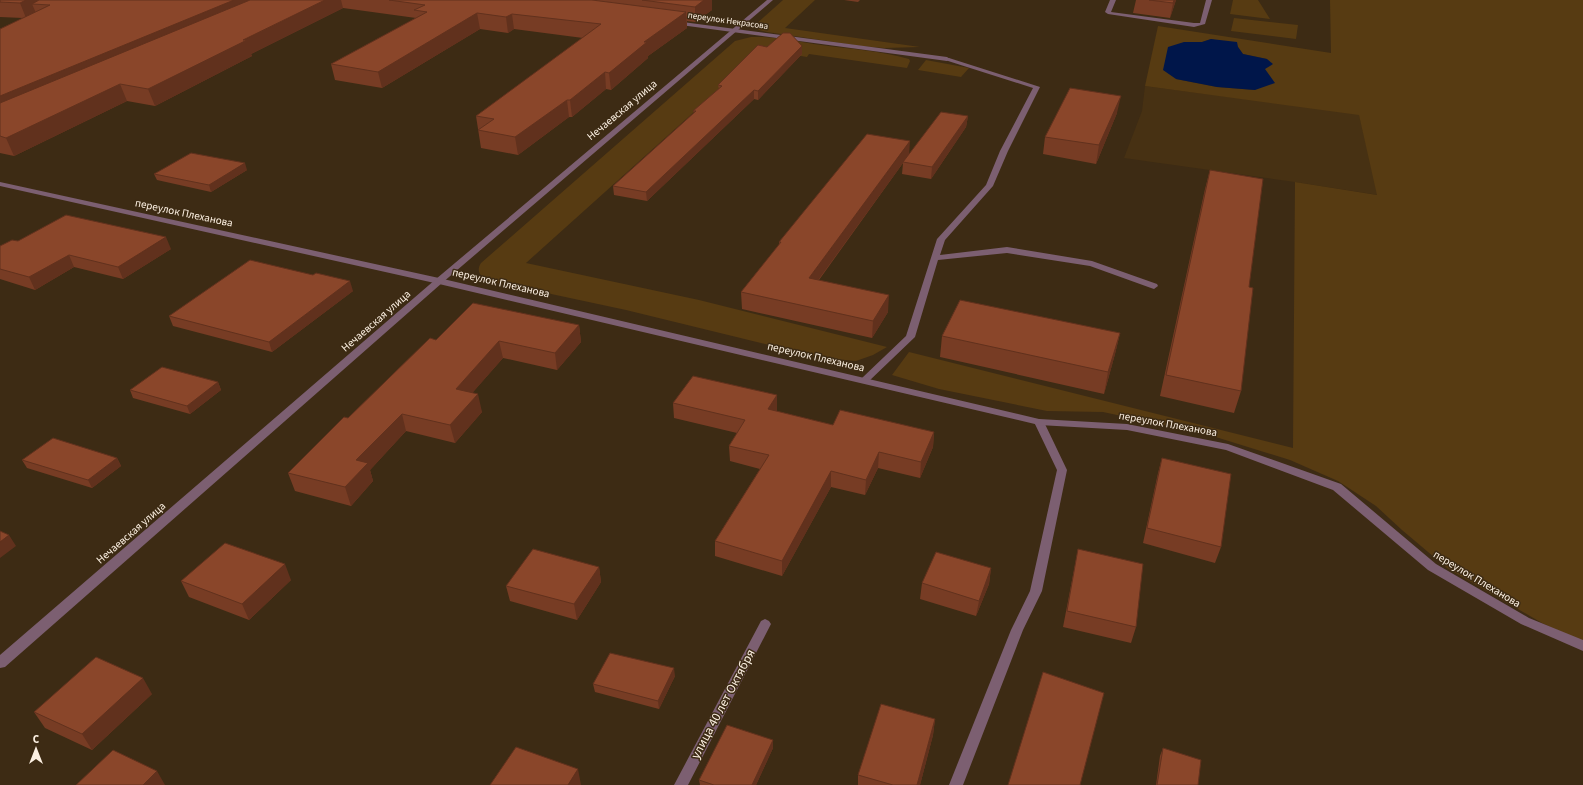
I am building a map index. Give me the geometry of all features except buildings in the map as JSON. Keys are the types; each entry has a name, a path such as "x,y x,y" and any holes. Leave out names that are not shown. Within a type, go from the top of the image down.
{"street":[{"name":"Нечаевская улица","path":"0,662 439,281 770,0"},
{"path":"1113,0 1108,12 1110,14 1194,25 1202,24 1209,0"},
{"name":"переулок Некрасова","path":"672,22 947,59 1037,87 1004,151 989,186 941,239 934,258"},
{"name":"переулок Плеханова","path":"0,184 439,281 1039,422 1127,427 1228,447 1337,487 1432,567 1524,621 1583,646"},
{"path":"865,380 910,338 934,258 1007,250 1092,264 1154,286"},
{"path":"956,785 1018,630 1036,591 1062,470 1039,422"},
{"name":"улица 40 лет Октября","path":"681,785 765,624"}],"shaded area":[{"path":"783,0 815,0 785,28 920,47 884,48 861,46 767,32 759,30 754,26"},
{"path":"1233,0 1258,0 1270,19 1230,14"},
{"path":"1330,0 1583,0 1583,642 1542,623 1447,568 1376,506 1338,481 1290,460 1206,434 1103,412 1047,411 939,389 892,375 909,352 1293,448 1295,182 1377,195 1359,115 1145,86 1158,26 1331,53","holes":["1211,39 1238,47 1243,54 1267,59 1265,69 1255,90 1217,87 1176,79 1184,42 1202,42"]},
{"path":"1234,18 1298,25 1296,39 1231,31"},
{"path":"751,37 777,38 876,52 898,56 909,59 910,61 907,68 809,54 807,57 763,50 526,263 699,300 887,347 873,355 856,361 822,358 626,310 490,281 480,274 479,266 481,263 735,41"},
{"path":"926,60 969,68 961,77 918,70"},
{"path":"1145,86 1359,114 1378,195 1124,158 1142,111"}],"water":[{"path":"1211,39 1237,42 1238,47 1243,54 1267,59 1273,64 1265,69 1275,83 1255,90 1217,87 1176,79 1163,70 1168,47 1184,42 1202,42"}]}
